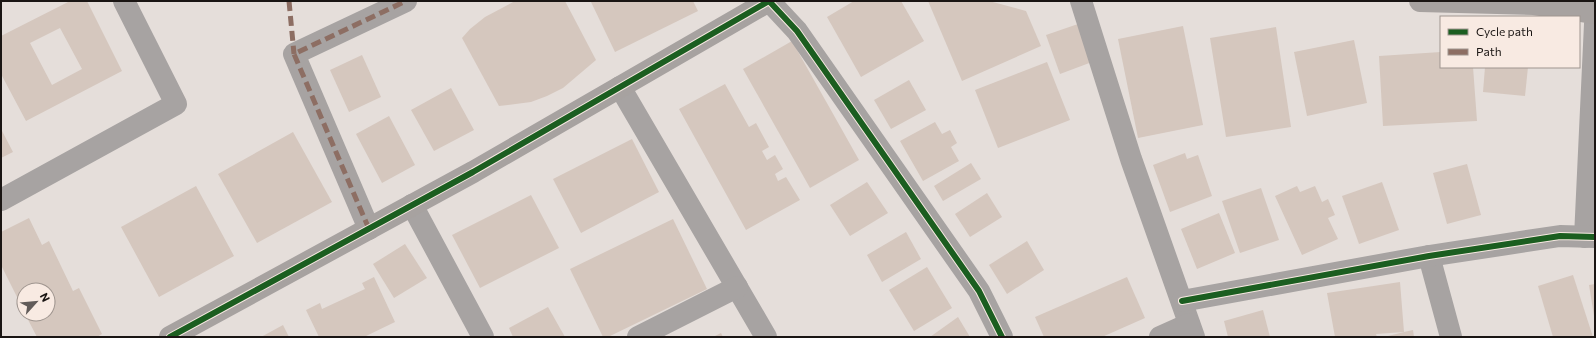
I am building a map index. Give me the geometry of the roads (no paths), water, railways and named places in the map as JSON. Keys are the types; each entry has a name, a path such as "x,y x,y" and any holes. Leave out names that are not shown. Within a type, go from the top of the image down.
{"street":[{"path":"1,200 176,104 124,1"},
{"path":"369,229 294,54 406,1"},
{"path":"1081,1 1131,159 1192,330 1160,337"},
{"path":"1420,1 1534,4 1595,13"},
{"path":"170,337 412,205 620,87 760,3 798,31 979,291 1002,337"},
{"path":"1182,301 1429,256 1560,236 1590,237 1595,24"},
{"path":"620,87 766,337"},
{"path":"412,205 484,337"},
{"path":"1429,256 1450,337"},
{"path":"638,337 736,287"}]}
